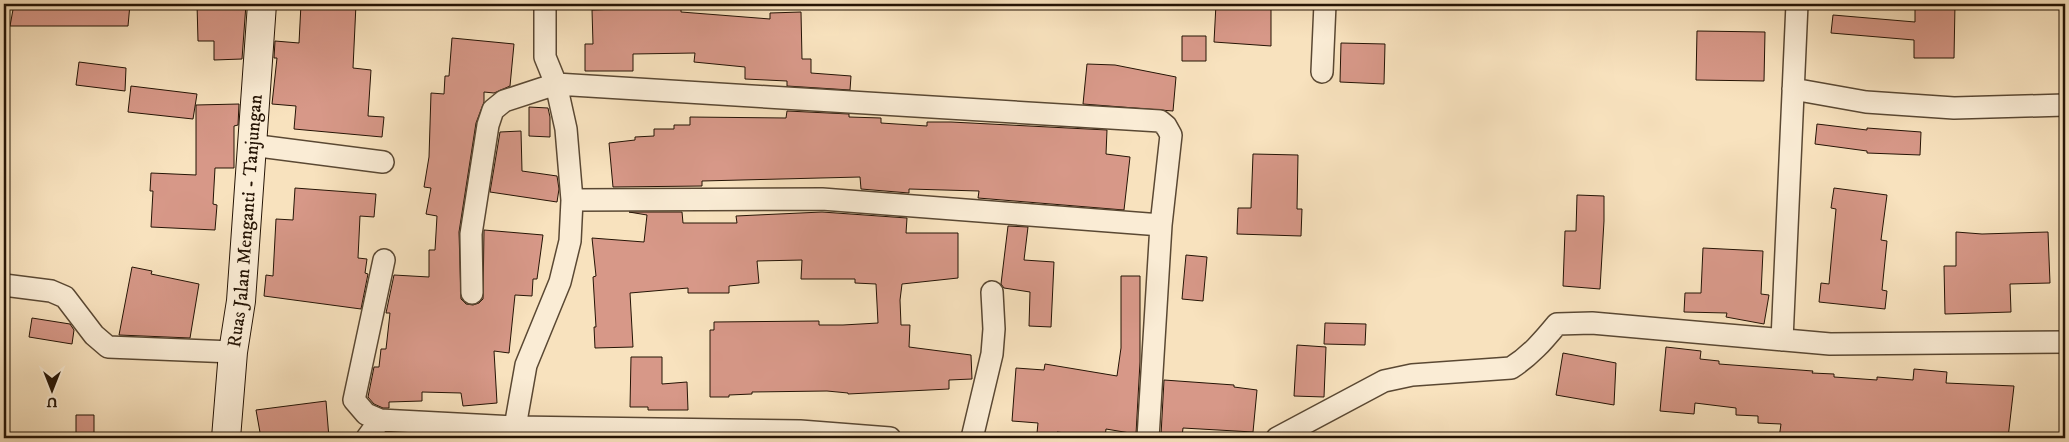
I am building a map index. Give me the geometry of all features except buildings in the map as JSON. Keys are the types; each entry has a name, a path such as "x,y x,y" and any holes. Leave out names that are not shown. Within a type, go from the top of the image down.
{"main road":[{"name":"Ruas Jalan Menganti - Tanjungan","path":"226,438 233,352 241,301 262,4"}],"street":[{"path":"515,426 526,365 560,282 570,241 572,200 566,129 556,84 546,57 545,4"},
{"path":"1322,72 1325,4"},
{"path":"1782,340 1797,4"},
{"path":"472,293 471,234 488,125 493,110 504,101 556,84 1160,121 1166,126 1171,135 1161,225 1148,438"},
{"path":"1793,89 1866,102 1954,108 2065,105"},
{"path":"251,145 383,162"},
{"path":"572,200 822,198 1161,225"},
{"path":"384,260 354,400 366,414 380,420 890,438"},
{"path":"4,286 51,291 65,298 94,335 108,346 233,352"},
{"path":"972,438 992,354 994,329 992,292"},
{"path":"1277,438 1384,381 1412,375 1511,368 1531,354 1557,324 1592,323 1830,344 2065,342"},
{"path":"367,438 380,420"}]}
